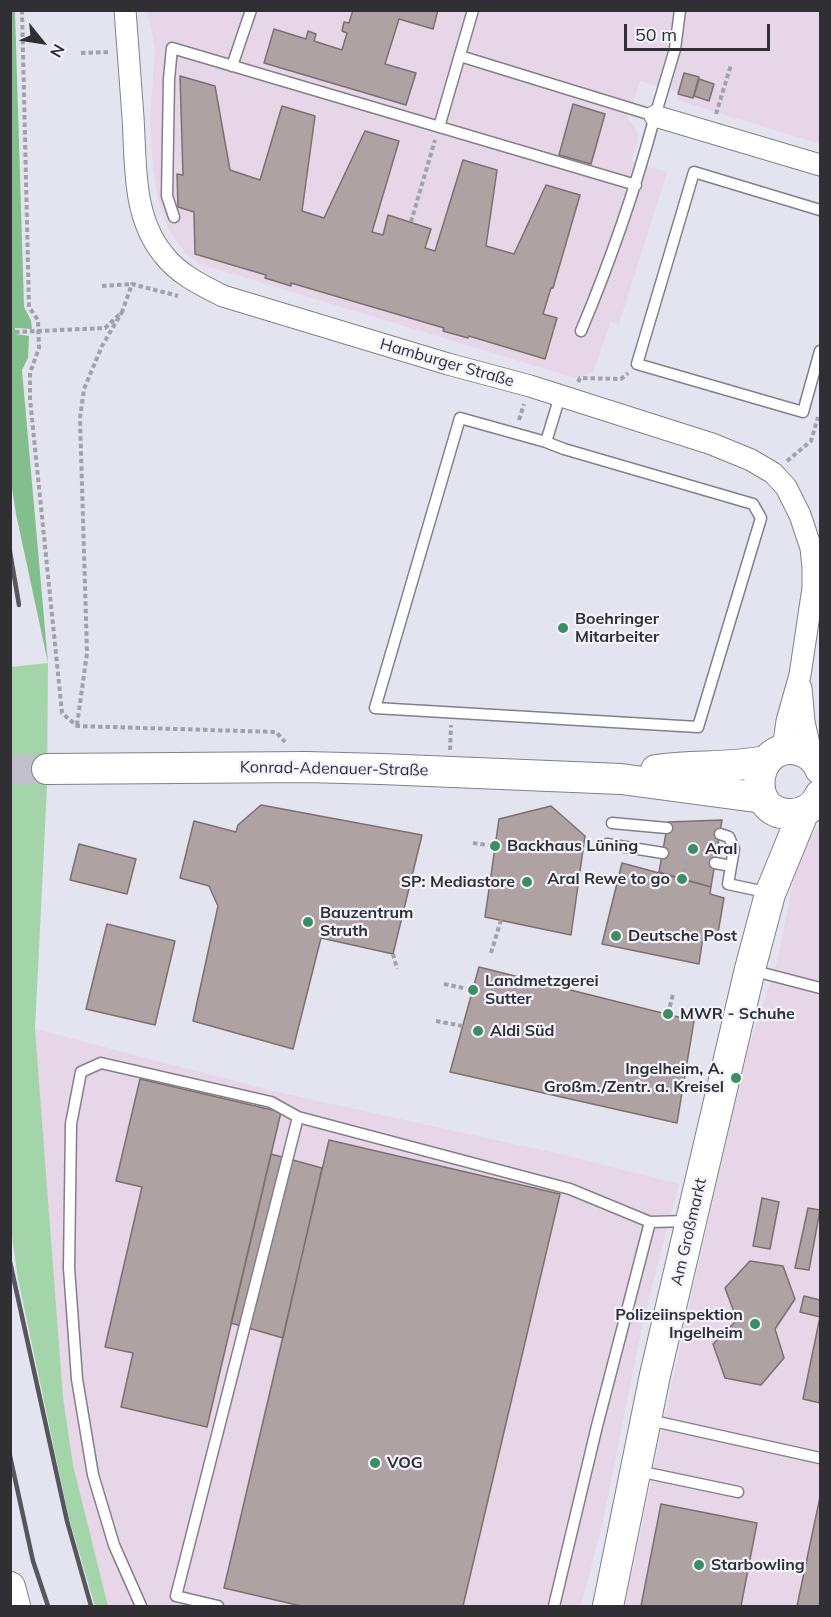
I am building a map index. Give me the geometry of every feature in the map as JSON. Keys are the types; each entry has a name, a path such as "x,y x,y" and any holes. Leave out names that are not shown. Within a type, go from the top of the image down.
{"main road":[{"path":"774,756 793,749 803,752 818,764"},
{"name":"Konrad-Adenauer-Straße","path":"621,779 666,768 748,765 774,756"},
{"name":"Am Großmarkt","path":"608,1606 635,1470 691,1221 750,969 770,894 773,846 766,803 759,780 760,770 774,756"},
{"name":"Konrad-Adenauer-Straße","path":"47,769 306,767 621,779 766,803 787,814 816,802"},
{"name":"Am Großmarkt","path":"770,894 816,802"},
{"path":"10,1587 15,1606"}],"street":[{"name":"Hamburger Straße","path":"125,10 139,201 151,236 162,254 175,267 198,283 223,296 560,396 712,444 751,460 773,473 786,488 800,514 811,548 813,588 813,635 774,756"},
{"path":"655,116 820,165"},
{"name":"Hamburger Straße","path":"800,675 803,713 818,764"}],"lane":[{"path":"232,66 251,10"},
{"path":"439,127 473,10"},
{"path":"581,331 607,269 636,185 675,49 680,10"},
{"path":"174,217 167,196 169,79 172,48 636,185"},
{"path":"460,56 655,116"},
{"path":"820,210 694,172 637,364 803,412 818,367 820,351"},
{"path":"546,442 560,396"},
{"path":"460,418 546,442 753,504 761,518 699,727 375,708 460,418"},
{"path":"612,823 667,828"},
{"path":"720,834 729,837 734,849 728,884 770,894"},
{"path":"607,844 663,853"},
{"path":"715,863 731,867"},
{"path":"750,969 820,988"},
{"path":"141,1606 114,1545 93,1475 77,1379 69,1268 70,1124 81,1072 101,1063 271,1102 298,1117 570,1189 650,1222 691,1221"},
{"path":"218,1606 176,1596 298,1117"},
{"path":"554,1606 597,1426 650,1222"},
{"path":"646,1419 820,1458"},
{"path":"635,1470 738,1492"}],"path":[{"path":"22,10 29,307 38,320 39,332 39,348 30,373 30,399 62,713 77,726 276,732 306,767"},
{"path":"717,112 731,65"},
{"path":"411,222 439,127"},
{"path":"77,726 87,653 80,418 84,389 102,346 122,312 132,284"},
{"path":"102,286 132,284 181,296"},
{"path":"15,332 105,328 122,312"},
{"path":"773,473 811,441 820,417 820,410"},
{"path":"448,772 452,712"},
{"path":"473,843 495,846"},
{"path":"682,879 688,858"},
{"path":"491,952 501,920"},
{"path":"393,954 397,969"},
{"path":"444,984 473,990"},
{"path":"668,1014 673,994"},
{"path":"436,1021 463,1026"}],"shaded area":[{"path":"147,11 820,11 820,144 677,100 678,92 640,81 628,119 638,134 631,161 667,172 619,324 611,322 593,372 575,378 200,264 185,253 168,229 159,204 153,170 150,123 155,48"},
{"path":"820,825 820,1606 625,1606 670,1392 745,1058 777,962 798,859 807,839"},
{"path":"35,1029 273,1091 564,1155 679,1184 644,1317 602,1526 581,1606 108,1606 73,1465 63,1397"}],"green space":[{"path":"10,11 15,11 24,307 31,320 32,329 15,328 15,334 29,336 28,358 22,370 48,663 11,482"},
{"path":"48,663 47,787 35,1029 63,1397 73,1465 108,1606 95,1606 69,1518 18,1279 11,1229 10,667"}],"building":[{"path":"353,10 438,10 433,29 399,19 385,64 416,73 406,105 264,63 274,29 306,39 308,31 316,34 314,41 342,50 347,33 342,31 344,22 349,23"},
{"path":"684,73 699,77 693,98 678,94"},
{"path":"180,76 215,86 230,170 260,180 282,106 315,116 302,211 324,218 365,131 399,141 372,232 383,235 388,215 431,229 425,248 435,251 463,160 497,170 486,246 514,254 546,185 580,195 553,288 551,288 543,314 557,318 545,359 469,336 468,338 443,331 444,328 291,283 291,286 265,278 266,275 195,254 194,212 178,207 177,174 183,175"},
{"path":"699,79 714,84 709,101 694,96"},
{"path":"573,104 605,114 591,164 559,155"},
{"name":"Bauzentrum Struth","path":"261,805 422,835 393,954 321,938 293,1049 193,1021 218,906 209,886 180,878 194,821 236,832 238,825"},
{"path":"551,806 585,836 571,935 485,917 499,819"},
{"path":"722,820 711,887 659,872 668,822"},
{"path":"79,844 136,859 127,894 70,880"},
{"path":"622,863 711,887 710,894 724,898 718,933 704,930 699,964 602,944"},
{"path":"107,924 175,941 155,1025 86,1009"},
{"path":"479,967 694,1021 677,1123 450,1072"},
{"path":"140,1079 281,1112 207,1427 121,1407 133,1353 105,1347 142,1187 116,1181"},
{"name":"VOG","path":"329,1140 560,1194 463,1606 301,1606 224,1588"},
{"path":"271,1154 322,1168 283,1338 231,1323"},
{"path":"762,1198 779,1202 770,1249 753,1246"},
{"path":"808,1208 820,1210 809,1270 795,1268"},
{"name":"Polizeiinspektion Ingelheim","path":"750,1261 783,1266 795,1299 775,1329 784,1358 761,1385 725,1378 713,1344 737,1320 725,1288"},
{"path":"804,1296 820,1300 820,1317 800,1312"},
{"path":"820,1317 820,1403 803,1399"},
{"path":"820,1497 820,1606 797,1606"},
{"name":"Starbowling","path":"661,1504 757,1523 741,1606 641,1606"}],"tunnel":[{"path":"10,770 47,769"}],"railway":[{"path":"10,552 19,605"},
{"path":"10,1262 67,1521 91,1606"},
{"path":"10,1456 33,1561 48,1606"}],"place":[{"name":"Boehringer Mitarbeiter","path":"563,628"},
{"name":"Backhaus Lüning","path":"495,846"},
{"name":"Aral","path":"693,849"},
{"name":"Aral Rewe to go","path":"682,879"},
{"name":"SP: Mediastore","path":"527,882"},
{"name":"Bauzentrum Struth","path":"308,922"},
{"name":"Deutsche Post","path":"616,936"},
{"name":"Landmetzgerei Sutter","path":"473,990"},
{"name":"MWR - Schuhe","path":"668,1014"},
{"name":"Aldi Süd","path":"478,1031"},
{"name":"Ingelheim, A. Großm./Zentr. a. Kreisel","path":"736,1078"},
{"name":"Polizeiinspektion Ingelheim","path":"755,1324"},
{"name":"VOG","path":"375,1463"},
{"name":"Starbowling","path":"699,1565"}]}
